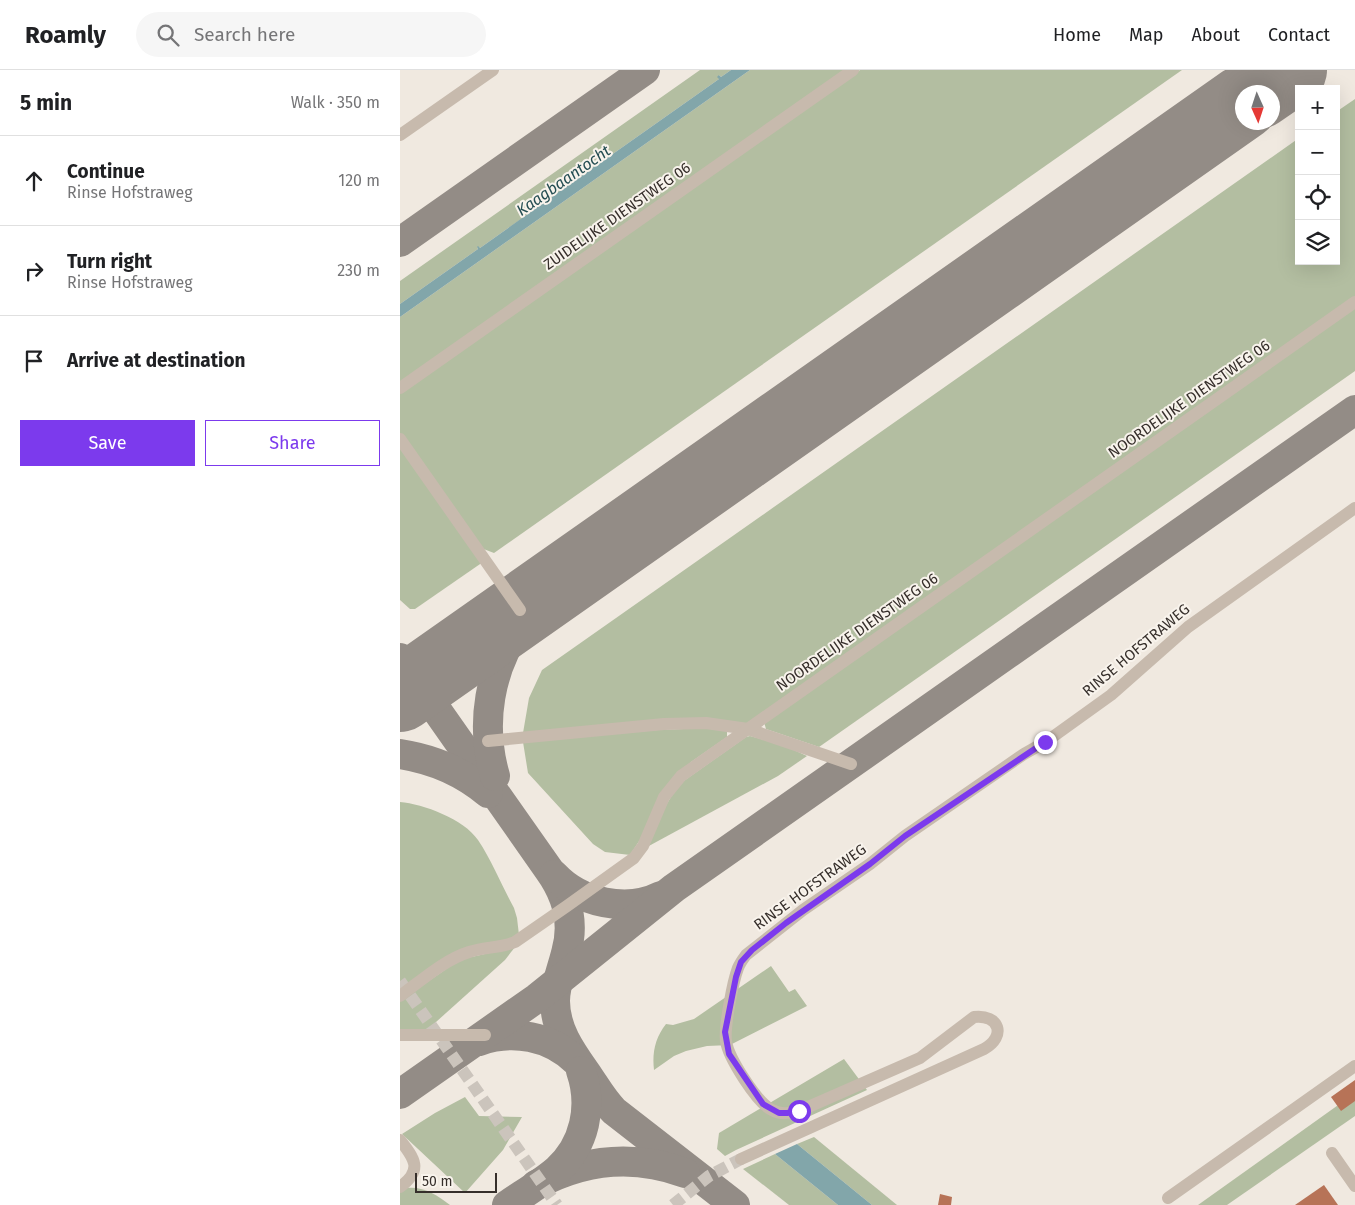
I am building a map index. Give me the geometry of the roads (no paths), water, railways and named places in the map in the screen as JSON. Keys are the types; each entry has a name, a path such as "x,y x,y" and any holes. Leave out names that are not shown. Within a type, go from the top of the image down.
{"lane":[{"path":"400,135 493,70"},
{"name":"ZUIDELIJKE DIENSTWEG 06","path":"400,388 853,70"},
{"name":"NOORDELIJKE DIENSTWEG 06","path":"400,996 446,963 459,956 474,951 507,945 519,939 626,865 643,846 664,797 678,778 1355,302"},
{"path":"400,439 520,610"},
{"name":"RINSE HOFSTRAWEG","path":"741,1158 984,1049 994,1042 998,1033 994,1023 989,1018 974,1018 920,1058 799,1111 779,1113 768,1108 760,1100 731,1059 726,1039 726,1024 738,969 746,955 803,910 870,864 905,836 1047,741 1111,695 1188,627 1355,508"},
{"path":"488,741 686,723 714,724 748,729 851,764"},
{"path":"400,1035 485,1035"},
{"path":"1168,1198 1355,1066"},
{"path":"400,1140 413,1158 415,1167 412,1176 400,1186"},
{"path":"1332,1153 1355,1186"}],"water":[{"path":"731,70 750,70 400,317 400,304 478,249 478,246 480,248 598,164 599,160 600,163 719,79 717,77 719,75 721,77"},
{"path":"797,1144 872,1205 838,1205 775,1154"}],"tunnel":[{"path":"400,981 557,1205"},
{"path":"673,1205 709,1176 741,1159"}],"water label":[{"name":"Kaagbaantocht","path":"563,180"}]}
